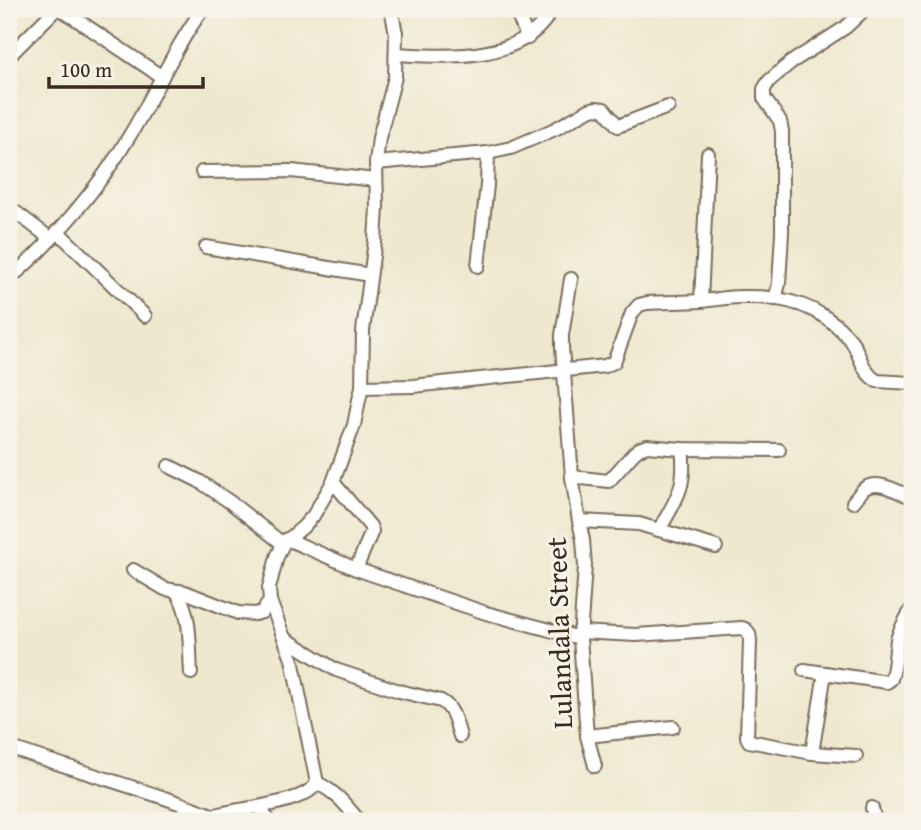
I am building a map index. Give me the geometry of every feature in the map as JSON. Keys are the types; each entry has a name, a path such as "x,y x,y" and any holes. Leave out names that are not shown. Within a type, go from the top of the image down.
{"street":[{"path":"9,56 59,9 162,77"},
{"path":"9,279 54,235 95,186 130,136 182,41 203,9"},
{"path":"198,821 212,815 259,807 303,795 317,783 292,659 270,601 271,576 285,541 313,516 333,482 354,425 362,387 363,331 375,242 376,163 395,77 396,33 391,9"},
{"path":"515,9 528,37"},
{"path":"396,54 445,57 489,52 528,37 546,21 552,9"},
{"path":"775,299 779,284 782,233 782,131 780,121 764,98 764,89 778,71 846,27 865,9"},
{"path":"376,163 488,153 511,148 596,108 604,109 618,126 668,107"},
{"path":"478,266 488,153"},
{"path":"701,301 708,154"},
{"path":"202,172 290,171 376,180"},
{"path":"9,206 54,235 145,316"},
{"path":"206,247 370,275"},
{"name":"Lulandala Street","path":"571,279 562,335 572,477 585,566 580,635 587,736 595,766"},
{"path":"362,387 413,386 606,366 614,362 632,313 639,305 739,297 775,299 806,305 820,313 853,343 872,378 877,381 912,383"},
{"path":"572,477 609,481 639,449 647,446 779,450"},
{"path":"659,530 680,491 684,475 682,449"},
{"path":"169,466 199,481 285,541 356,569 486,613 580,635 745,629 750,642 749,741 812,752 856,756"},
{"path":"333,482 372,531 356,569"},
{"path":"853,502 863,489 876,485 912,497"},
{"path":"579,521 639,524 716,547"},
{"path":"133,570 165,589 185,593 238,613 262,612 270,601"},
{"path":"177,592 183,601 188,621 191,673"},
{"path":"804,670 887,682 891,679 896,658 897,639 912,608"},
{"path":"286,639 336,670 446,703 450,707 460,736"},
{"path":"812,752 825,673"},
{"path":"587,736 673,727"},
{"path":"9,747 68,768 141,789 212,815"},
{"path":"317,783 340,797 359,821"},
{"path":"259,807 269,821"},
{"path":"872,808 876,821"}]}
